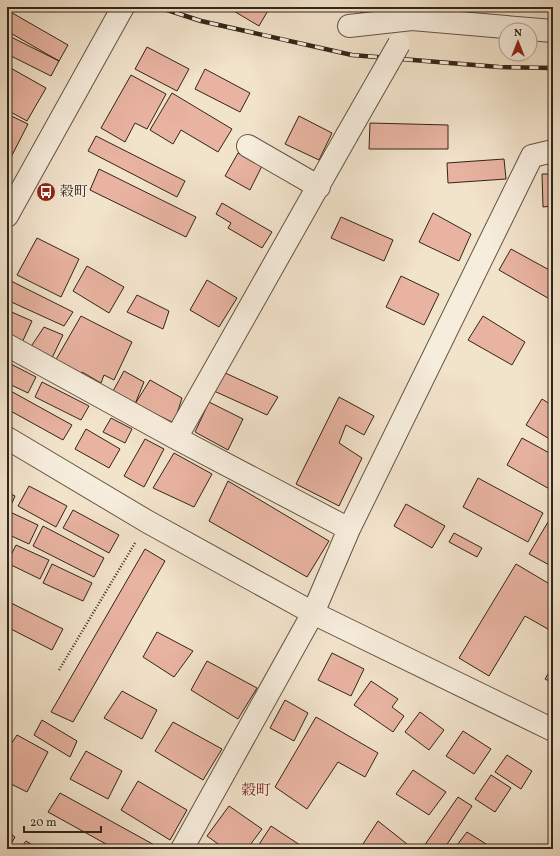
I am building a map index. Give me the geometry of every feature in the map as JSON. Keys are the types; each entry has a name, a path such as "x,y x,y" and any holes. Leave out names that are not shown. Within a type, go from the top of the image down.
{"street":[{"path":"7,216 123,7"},
{"path":"176,438 416,13"},
{"path":"349,26 416,13 553,31"},
{"path":"248,146 319,187"},
{"path":"182,849 314,613 349,529 532,156 553,151"},
{"path":"7,345 176,438 349,529"},
{"path":"7,438 148,522 314,613 553,730"}],"path":[{"path":"59,670 148,522"}],"building":[{"path":"227,7 270,7 259,26"},
{"path":"351,7 376,7 370,17"},
{"path":"7,10 68,45 59,61 7,31"},
{"path":"7,35 59,61 51,76 7,54"},
{"path":"147,47 189,69 177,91 135,69"},
{"path":"7,66 46,88 27,121 7,110"},
{"path":"205,69 250,93 240,112 195,89"},
{"path":"131,75 166,94 147,129 135,123 125,142 101,128"},
{"path":"172,93 232,129 218,152 181,130 173,144 150,130"},
{"path":"7,114 28,124 7,165"},
{"path":"299,116 332,133 319,160 285,144"},
{"path":"370,123 448,125 448,149 369,149"},
{"path":"96,136 185,181 177,197 88,151"},
{"path":"238,153 262,166 250,190 225,176"},
{"path":"504,159 506,179 448,183 447,163"},
{"path":"99,169 196,217 186,237 90,190"},
{"path":"542,174 553,174 553,206 543,207"},
{"path":"222,203 272,232 262,248 228,228 231,223 216,214"},
{"path":"433,213 471,234 459,261 419,242"},
{"path":"341,217 393,240 384,261 331,238"},
{"path":"37,238 79,259 61,297 17,275"},
{"path":"511,249 553,272 553,301 499,270"},
{"path":"87,266 124,287 109,313 73,291"},
{"path":"401,276 439,294 424,325 386,307"},
{"path":"207,280 237,298 219,327 190,310"},
{"path":"11,281 73,312 64,326 7,300 7,291"},
{"path":"137,295 169,311 163,329 127,312"},
{"path":"7,310 32,321 20,347 7,340"},
{"path":"81,316 132,342 114,380 104,375 101,383 82,372 79,379 54,363"},
{"path":"483,316 525,342 512,365 468,340"},
{"path":"44,327 63,335 52,358 30,348"},
{"path":"7,362 36,377 28,393 7,383"},
{"path":"124,371 144,382 135,404 112,393"},
{"path":"223,372 278,397 267,415 214,391"},
{"path":"150,380 182,398 174,423 135,404"},
{"path":"42,382 89,406 81,420 35,397"},
{"path":"7,389 72,425 63,440 7,409"},
{"path":"339,397 374,416 364,435 346,425 339,443 362,458 339,506 296,484"},
{"path":"542,399 553,406 553,441 526,425"},
{"path":"209,402 243,419 228,450 195,432"},
{"path":"111,418 132,429 125,443 103,432"},
{"path":"86,429 120,449 109,468 75,449"},
{"path":"522,438 553,455 553,491 507,465"},
{"path":"145,439 164,449 144,487 124,476"},
{"path":"174,453 212,474 194,507 153,488"},
{"path":"478,478 543,513 528,542 463,507"},
{"path":"228,481 329,541 307,577 209,521"},
{"path":"29,486 67,506 56,527 18,506"},
{"path":"7,492 15,496 12,503 7,501"},
{"path":"406,504 445,526 432,548 394,526"},
{"path":"73,510 119,535 109,553 63,528"},
{"path":"10,512 38,525 29,544 7,534 7,518"},
{"path":"548,522 553,525 553,567 529,554"},
{"path":"43,526 104,558 94,577 33,546"},
{"path":"454,533 482,548 477,557 449,542"},
{"path":"16,545 49,560 40,579 7,563"},
{"path":"145,549 165,561 73,722 51,712"},
{"path":"52,564 92,583 83,601 43,583"},
{"path":"516,564 553,586 553,632 525,616 489,676 459,658"},
{"path":"7,601 63,629 52,650 7,627"},
{"path":"157,632 193,651 174,677 143,657"},
{"path":"332,653 364,669 351,696 318,680"},
{"path":"207,661 257,688 238,719 191,690"},
{"path":"553,666 553,683 545,679"},
{"path":"371,681 398,699 392,707 404,716 393,732 354,705"},
{"path":"122,691 157,710 142,739 104,718"},
{"path":"285,700 308,713 294,741 270,728"},
{"path":"420,712 444,730 429,750 405,732"},
{"path":"316,717 378,753 365,777 338,762 307,809 275,787"},
{"path":"42,720 77,741 70,757 34,735"},
{"path":"173,722 222,749 203,780 155,751"},
{"path":"463,731 491,749 474,774 446,756"},
{"path":"17,735 48,752 27,792 7,782 7,750"},
{"path":"86,751 122,771 108,799 70,779"},
{"path":"507,755 532,771 521,789 495,772"},
{"path":"413,770 446,792 429,815 396,794"},
{"path":"491,775 511,788 495,812 475,799"},
{"path":"138,781 187,810 170,840 121,810"},
{"path":"60,793 158,847 157,849 115,849 48,812"},
{"path":"458,797 472,806 444,849 422,849"},
{"path":"229,806 262,829 247,849 225,849 207,836"},
{"path":"378,821 407,844 404,849 364,849 361,847"},
{"path":"271,826 303,847 302,849 263,849 258,846"},
{"path":"7,831 15,837 8,849 7,849"},
{"path":"467,832 494,849 454,849"},
{"path":"26,841 39,849 20,849"}],"railway":[{"path":"158,7 201,21 352,55 499,67 553,68"}],"place":[{"name":"穀町","path":"46,192"}],"district":[{"name":"穀町","path":"256,791"}]}
